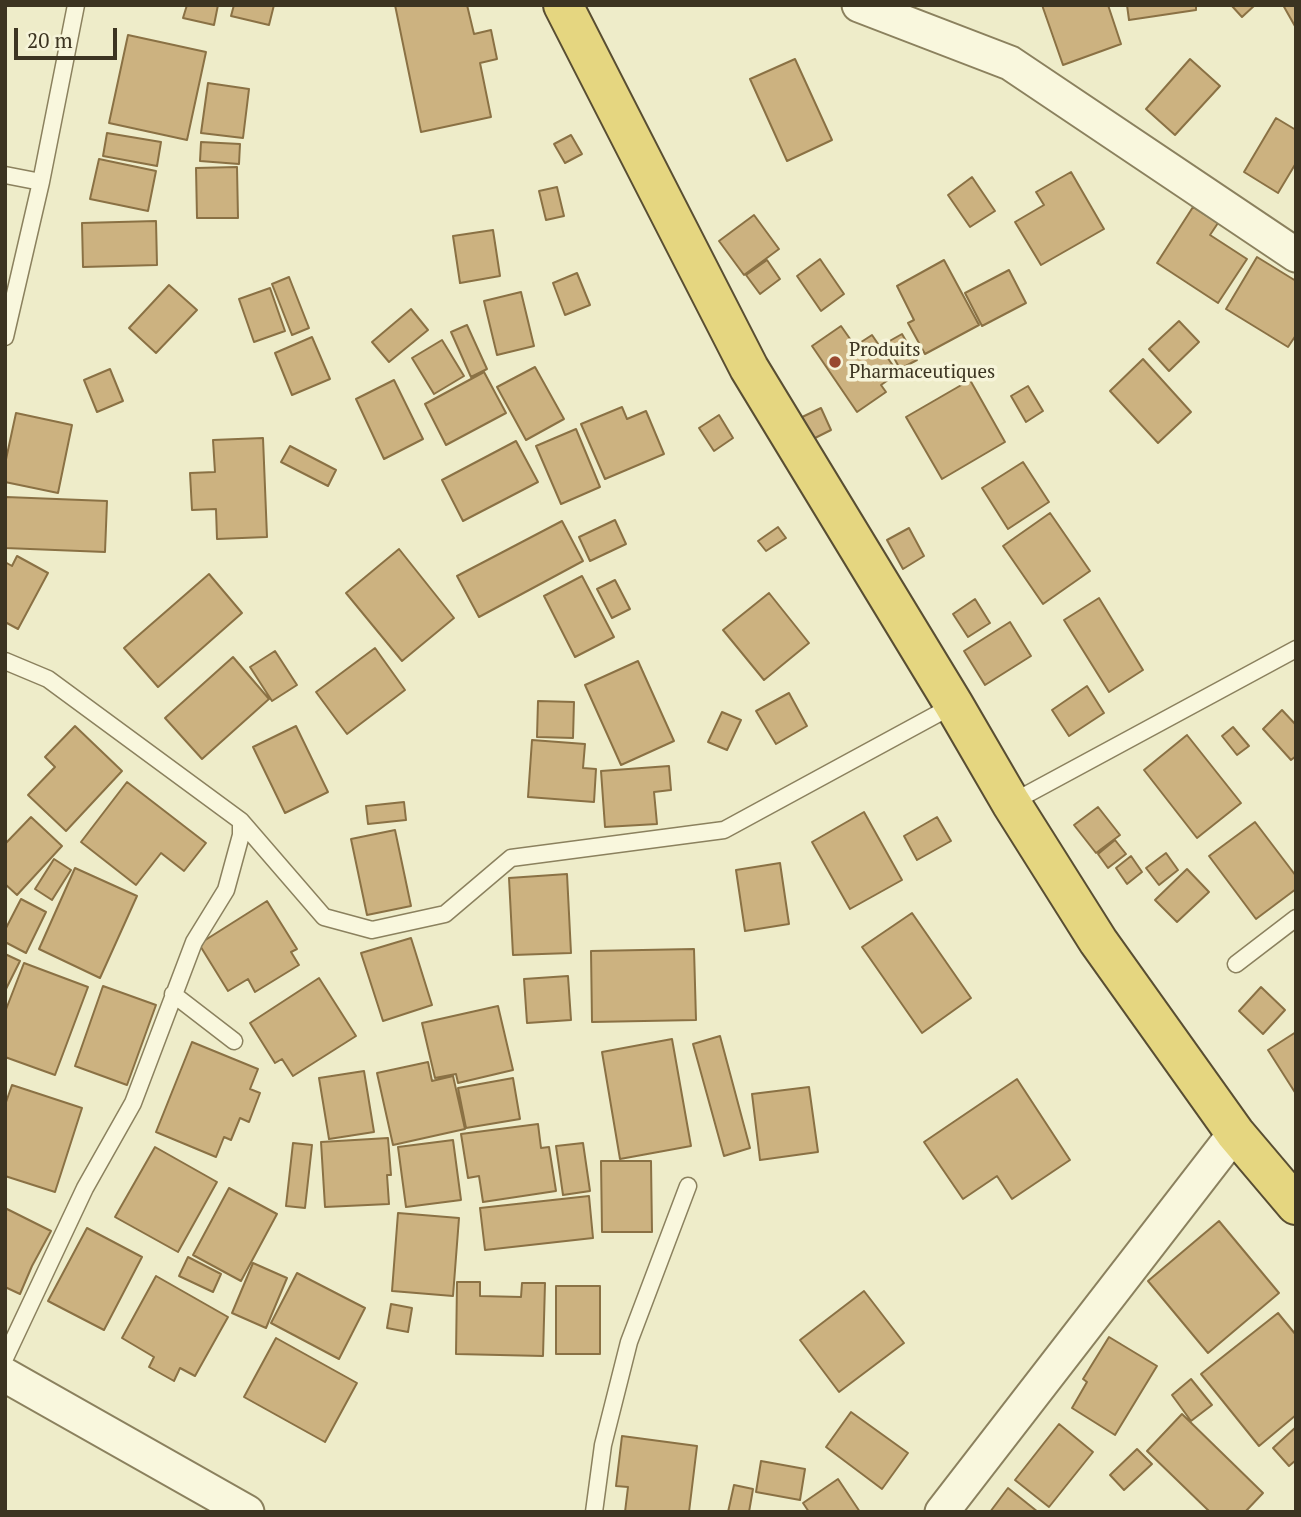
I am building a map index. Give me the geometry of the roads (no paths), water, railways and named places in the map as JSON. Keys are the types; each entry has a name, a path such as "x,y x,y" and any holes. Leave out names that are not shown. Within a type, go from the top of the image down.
{"highway":[{"path":"564,5 749,368 1011,803 1098,941 1236,1133 1296,1205"}],"street":[{"path":"859,5 1010,63 1296,255"},
{"path":"942,1512 1236,1133"},
{"path":"5,1375 198,1498 247,1512"}],"lane":[{"path":"5,337 41,182 76,5"},
{"path":"5,175 41,182"},
{"path":"1011,803 1296,649"},
{"path":"5,661 48,679 241,821 324,917 372,930 445,914 511,858 724,830 954,705"},
{"path":"5,1358 85,1188 133,1103 194,942 226,890 241,835 241,821"},
{"path":"1237,964 1296,918"},
{"path":"173,995 234,1041"},
{"path":"594,1512 603,1445 629,1342 688,1186"}],"place":[{"name":"Produits Pharmaceutiques","path":"835,362"}]}
